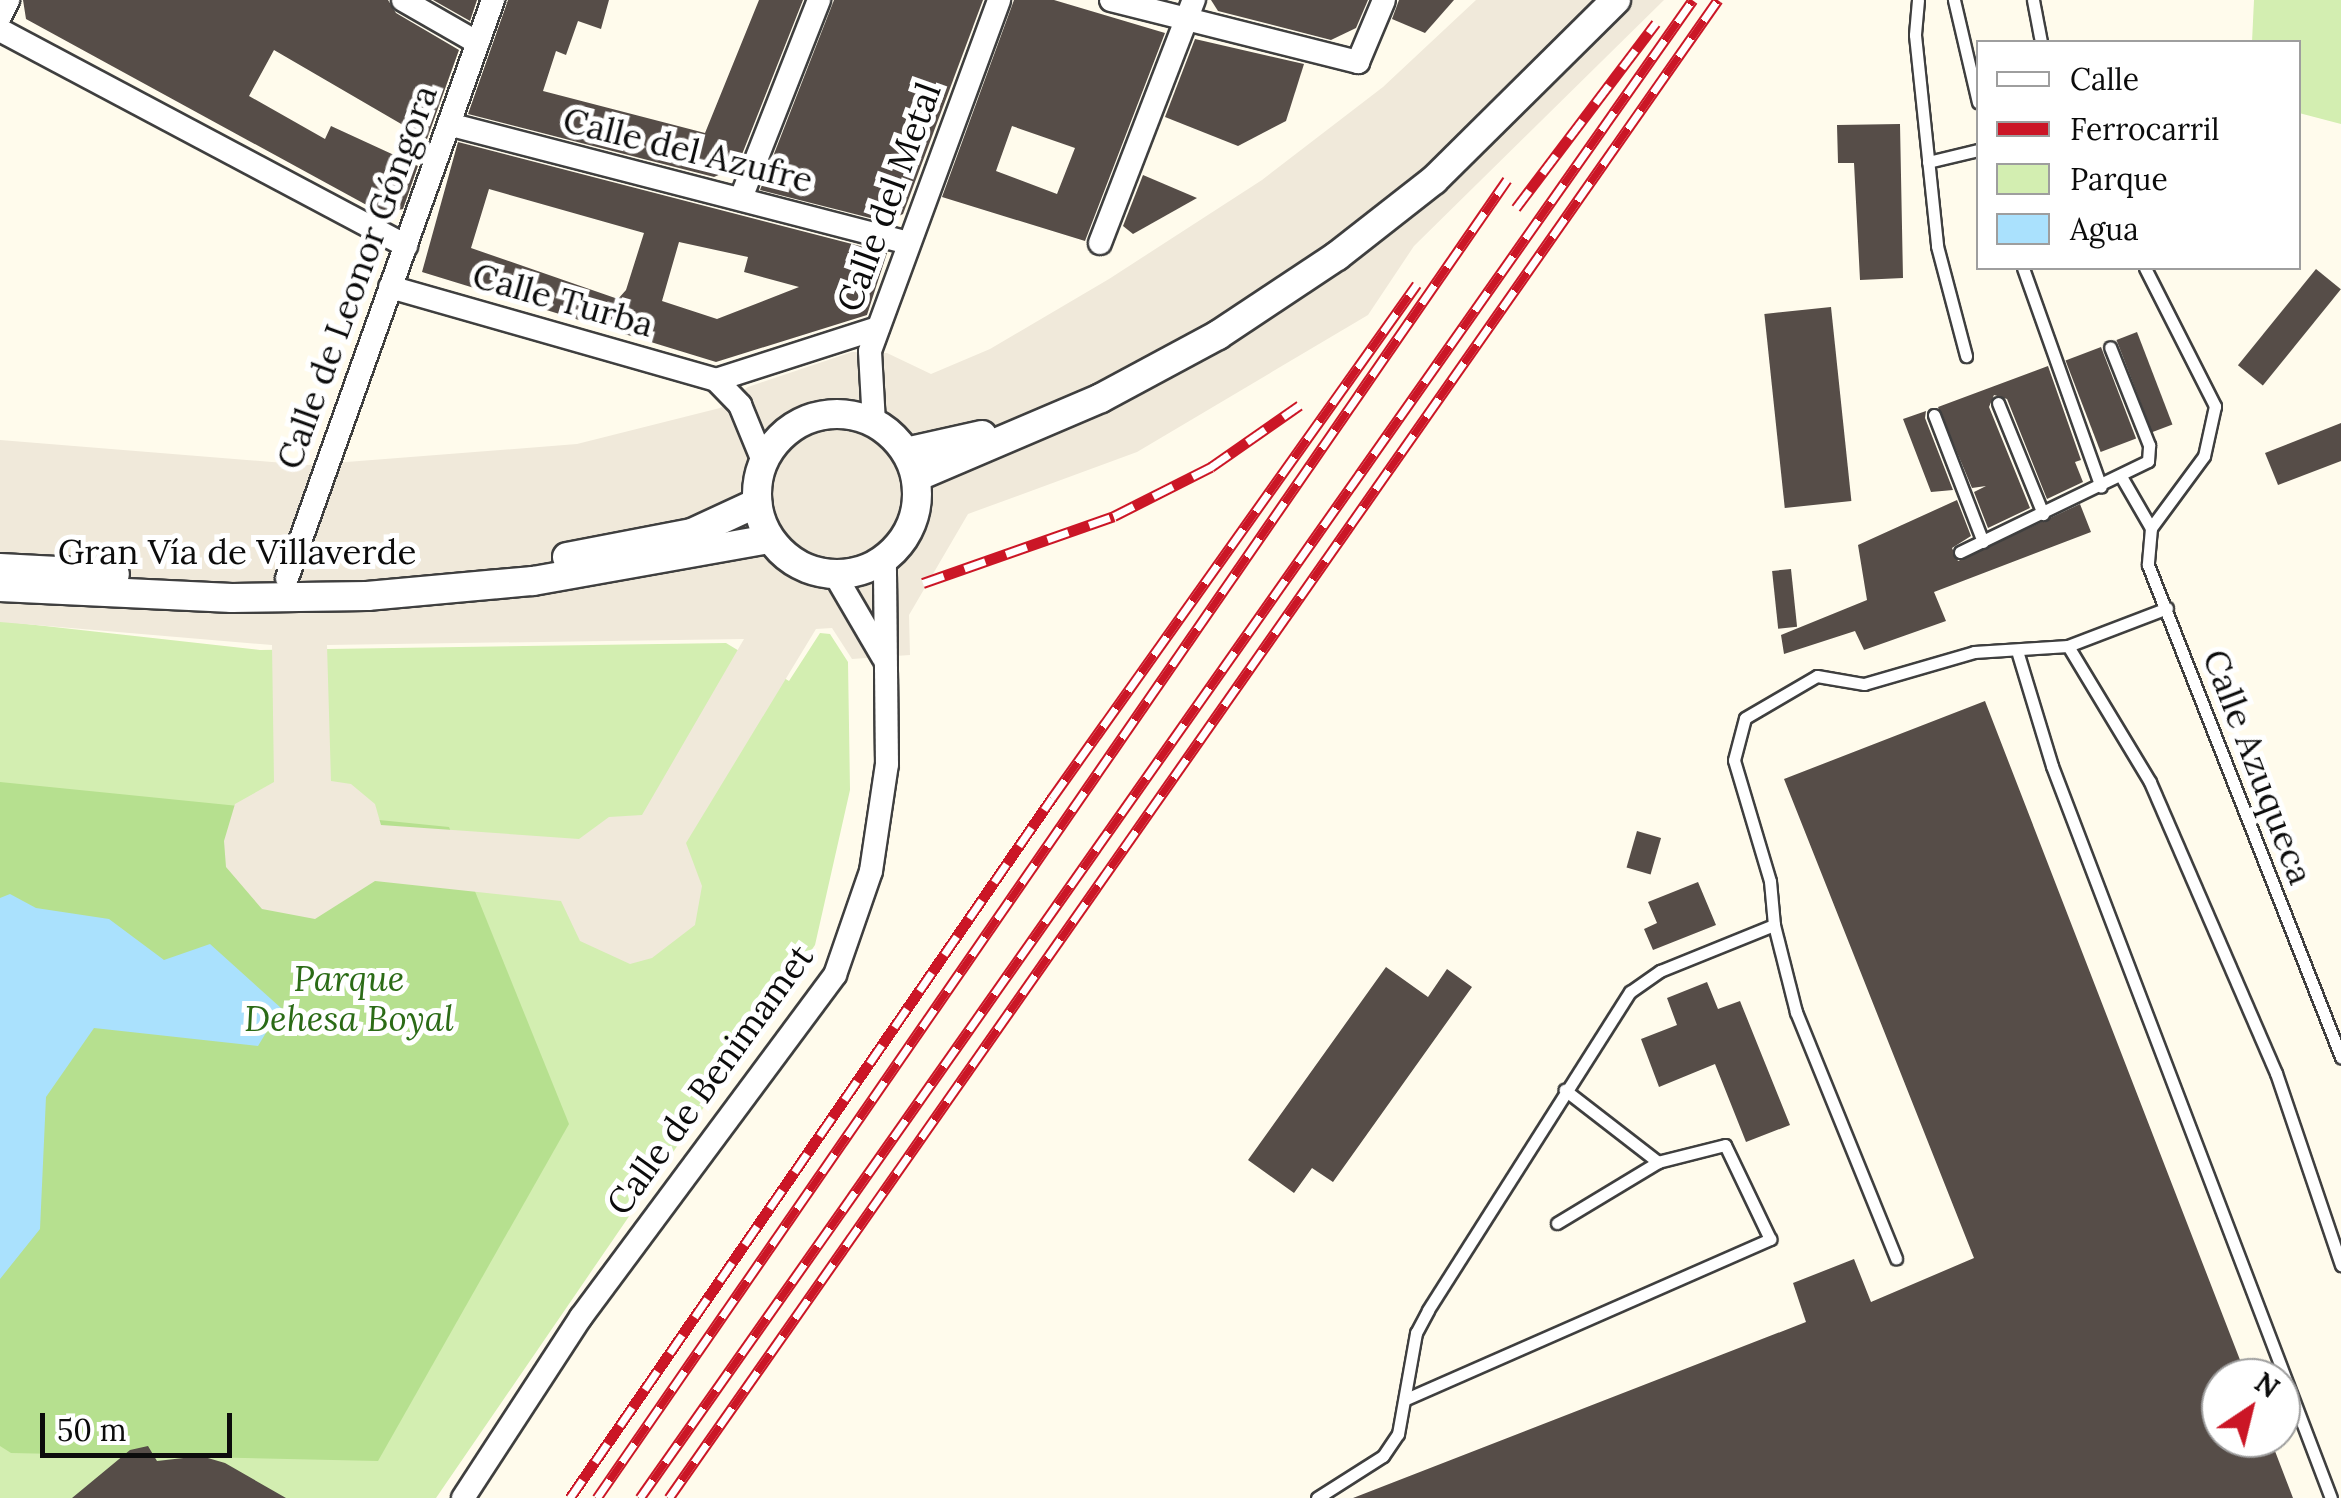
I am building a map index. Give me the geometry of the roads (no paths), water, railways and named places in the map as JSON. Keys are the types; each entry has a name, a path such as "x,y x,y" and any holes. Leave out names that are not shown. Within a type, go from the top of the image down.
{"street":[{"path":"0,16 8,0"},
{"path":"403,0 478,43"},
{"name":"Calle de Leonor Góngora","path":"287,578 452,124 493,0"},
{"path":"741,198 819,0"},
{"name":"Calle del Metal","path":"874,423 868,364 878,328 999,0"},
{"path":"1111,0 1190,10 1358,62 1384,0"},
{"path":"911,465 1211,328 1334,249 1429,174 1596,0"},
{"path":"911,465 1101,398 1218,335 1337,256 1434,180 1616,0"},
{"path":"1100,243 1190,10"},
{"path":"0,30 406,246"},
{"name":"Calle del Azufre","path":"452,124 908,243"},
{"name":"Calle Turba","path":"390,287 716,380"},
{"path":"763,461 788,431 823,414 874,423 911,465 913,523 885,560 836,575 787,558 770,539 757,503 763,461 740,405 716,380 878,328"},
{"name":"Gran Vía de Villaverde","path":"0,568 287,578 533,563 692,533 757,503"},
{"name":"Gran Vía de Villaverde","path":"0,587 232,598 368,596 533,581 770,539"},
{"name":"Calle de Benimamet","path":"463,1498 581,1316 836,975 872,871 886,764 885,560"},
{"name":"Calle de Benimamet","path":"836,575 883,656"}],"lane":[{"path":"1918,0 1914,34 1946,297 1966,356"},
{"path":"1954,0 1976,94"},
{"path":"2033,0 2041,40"},
{"path":"1928,162 1976,150"},
{"path":"2024,270 2102,487"},
{"path":"2122,478 2151,528 2204,456 2215,406 2145,270"},
{"path":"1960,552 2122,478 2151,456 2110,346"},
{"path":"1998,403 2043,514"},
{"path":"1934,415 1983,542"},
{"name":"Calle Azuqueca","path":"2151,528 2148,565 2341,1057"},
{"path":"1896,1258 1796,1012 1774,925 1770,881 1734,760 1745,718 1816,676 1864,684 1974,652 2018,654 2068,646 2167,608"},
{"path":"2068,646 2150,782 2276,1073 2341,1265"},
{"path":"2018,654 2052,766 2331,1498"},
{"path":"1317,1498 1383,1456 1398,1434 1416,1333 1428,1310 1630,992 1660,971 1774,925"},
{"path":"1565,1090 1658,1162"},
{"path":"1406,1399 1770,1239 1725,1145 1658,1162 1557,1223"}],"water":[{"path":"10,894 36,908 109,919 164,960 210,944 281,1008 258,1046 94,1028 46,1097 40,1229 0,1279 0,898"}],"railway":[{"path":"640,1498 1693,0"},
{"path":"669,1498 1718,0"},
{"path":"1516,208 1656,23"},
{"path":"597,1498 1507,180"},
{"path":"570,1498 1052,798 1417,284"},
{"path":"923,583 1114,516 1211,467 1300,405"}],"park label":[{"name":"Parque Dehesa Boyal","path":"349,999"}]}
